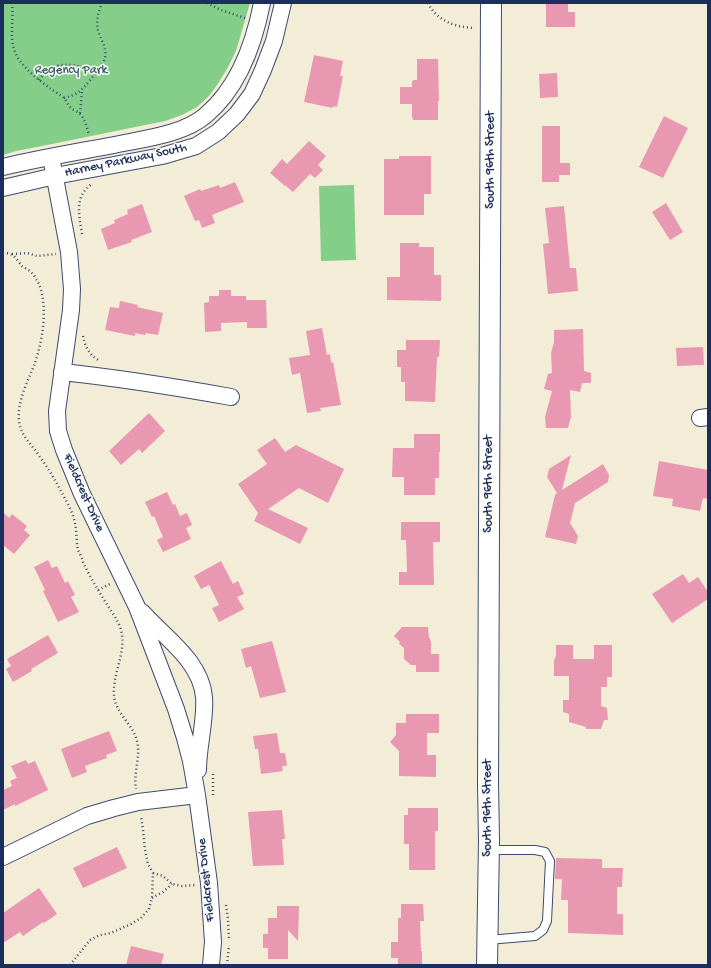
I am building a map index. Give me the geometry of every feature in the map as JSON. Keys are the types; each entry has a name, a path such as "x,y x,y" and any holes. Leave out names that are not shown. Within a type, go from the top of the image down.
{"street":[{"name":"Harney Parkway South","path":"3,167 157,136 188,127 205,116 221,100 234,83 255,34 262,3"},
{"name":"Harney Parkway South","path":"3,188 55,176 162,156 196,146 218,132 237,114 252,94 274,41 283,3"},
{"name":"South 96th Street","path":"488,965 492,3"},
{"name":"Fieldcrest Drive","path":"51,157 69,252 72,289 71,310 57,411 58,431 82,494 137,607 176,709 191,761 210,892 213,942 211,965"},
{"path":"62,372 109,377 231,397"},
{"name":"Fieldcrest Drive","path":"137,607 181,650 200,680 204,696 204,715 198,761 197,795"},
{"path":"4,856 87,816 138,802 197,795"}],"lane":[{"path":"488,940 535,936 543,930 547,920 550,861 545,852 536,850 489,850"}],"path":[{"path":"12,3 12,34 13,45 16,53 22,62 39,80 64,98 70,108 80,113"},
{"path":"64,98 73,96 82,90 102,64 105,57 105,50 98,30 97,19 102,3"},
{"path":"208,3 221,10 245,18 244,25"},
{"path":"428,3 434,12 449,23 474,28"},
{"path":"39,80 44,73 52,68 68,65 78,66 89,70 94,75"},
{"path":"82,90 80,113 87,127 89,137"},
{"path":"82,236 79,215 81,196 87,188 98,181"},
{"path":"12,254 27,253 37,256"},
{"path":"83,330 85,344 89,352 97,360 103,362"},
{"path":"70,965 90,940 100,935 111,933 123,928 141,918 149,909 152,898 153,873 148,864 145,850 135,786 139,756 137,742 134,733 121,715 116,705 114,695 123,641 118,622 98,590"},
{"path":"213,772 213,801"},
{"path":"152,898 163,892 172,884 163,876 153,873"}],"green space":[{"name":"Regency Park","path":"3,3 250,3 236,51 227,69 209,96 197,107 182,115 165,121 16,151 3,155"},
{"path":"354,185 356,260 321,261 319,186"}],"building":[{"path":"546,3 568,3 568,12 575,12 575,27 546,27"},
{"path":"314,55 343,61 340,76 343,76 337,107 333,106 333,108 304,102"},
{"path":"417,59 438,59 438,120 413,120 412,104 400,104 400,87 412,87 412,81 417,80"},
{"path":"557,73 558,97 540,98 539,74"},
{"path":"664,116 688,128 663,178 639,167"},
{"path":"542,126 560,126 560,163 570,163 570,175 559,175 559,182 542,182"},
{"path":"309,141 326,156 318,165 323,170 315,178 310,174 293,192 270,173 282,159 287,164"},
{"path":"399,156 431,156 431,194 424,194 424,215 384,215 384,159 399,159"},
{"path":"235,182 244,202 212,215 215,223 202,228 199,220 195,221 184,196 200,189 201,191 219,185 220,188"},
{"path":"666,203 683,232 670,240 652,212"},
{"path":"142,204 152,232 131,240 132,242 108,250 101,229 115,223 114,220 128,214 127,210"},
{"path":"564,206 570,268 576,268 578,291 548,294 543,244 549,243 545,208"},
{"path":"400,243 419,243 419,247 434,247 434,275 441,275 441,301 387,300 387,277 400,277"},
{"path":"219,290 231,290 231,296 246,296 246,300 266,300 267,328 247,328 247,322 221,323 221,331 205,332 204,303 209,302 209,296 219,296"},
{"path":"120,301 138,305 137,307 163,313 158,335 135,333 135,336 105,330 110,307 119,308"},
{"path":"322,328 327,355 330,354 331,363 333,362 341,405 320,408 321,411 307,413 300,373 292,375 289,358 310,355 306,331"},
{"path":"583,329 584,371 591,373 591,383 582,383 580,392 570,390 571,417 568,428 546,428 545,417 552,391 544,389 548,374 552,373 551,353 554,342 554,330"},
{"path":"406,340 440,340 439,357 437,357 435,402 405,401 405,382 401,382 401,367 397,367 397,350 406,350"},
{"path":"703,347 704,365 677,366 676,348"},
{"path":"149,413 165,431 142,453 139,449 121,465 109,451"},
{"path":"414,434 440,434 439,478 435,478 435,495 404,495 404,477 392,477 393,448 414,448"},
{"path":"275,438 285,452 296,445 344,469 328,503 299,488 268,509 308,528 300,544 254,521 258,513 238,484 267,464 257,450"},
{"path":"571,455 562,490 603,464 609,475 608,482 575,503 570,523 578,536 576,544 545,537 555,495 557,493 547,477 549,469"},
{"path":"659,461 708,470 708,499 703,498 700,511 672,506 673,499 653,496"},
{"path":"167,492 173,505 175,504 180,516 187,513 192,525 186,528 191,539 163,552 157,540 163,537 154,516 152,517 145,502"},
{"path":"3,512 9,518 12,514 27,526 24,530 30,535 14,554 3,545"},
{"path":"401,522 440,522 440,542 433,542 434,585 399,585 399,572 407,572 406,540 401,540"},
{"path":"48,560 52,568 57,566 65,583 68,581 75,595 71,597 79,612 58,622 43,591 45,590 34,567"},
{"path":"221,561 233,584 238,581 244,594 237,597 244,609 219,622 212,608 219,605 209,585 201,589 194,576"},
{"path":"683,574 689,583 698,577 708,592 708,599 672,623 652,594"},
{"path":"402,627 428,627 429,638 431,641 431,654 439,654 439,672 416,672 416,665 411,665 404,659 404,648 399,644 400,642 394,636"},
{"path":"48,635 58,653 13,682 6,669 11,666 7,659"},
{"path":"272,641 286,692 260,698 251,666 246,668 241,649"},
{"path":"556,645 573,645 573,659 594,659 594,645 612,645 612,677 607,677 607,687 601,687 601,706 607,708 608,720 604,720 601,729 586,729 586,727 569,722 569,714 563,712 563,700 569,700 569,676 554,676"},
{"path":"406,714 439,714 439,733 427,733 427,755 436,755 436,777 399,776 399,751 390,742 396,735 396,723 406,723"},
{"path":"109,731 117,751 106,755 107,758 85,766 87,772 72,778 61,749"},
{"path":"277,733 280,753 285,753 287,766 282,766 283,771 261,774 258,749 255,749 253,736"},
{"path":"26,760 28,764 35,761 48,790 15,806 15,804 3,810 3,790 12,786 10,781 17,778 11,766"},
{"path":"408,808 438,808 438,831 435,831 435,870 409,870 409,844 404,844 404,815 408,815"},
{"path":"282,810 285,839 282,839 284,865 253,866 248,812"},
{"path":"117,847 127,868 83,888 73,868"},
{"path":"556,858 602,859 602,868 623,868 622,887 617,887 617,914 623,914 623,935 568,933 568,900 561,900 562,879 555,879"},
{"path":"39,888 57,914 23,936 20,932 3,943 3,913"},
{"path":"401,904 423,904 424,921 420,921 422,965 398,965 398,958 391,958 391,942 398,942 398,918 401,918"},
{"path":"277,906 299,906 298,941 288,930 288,959 268,959 268,948 263,948 263,934 268,934 268,918 277,918"},
{"path":"131,946 164,954 161,965 126,965"}]}
